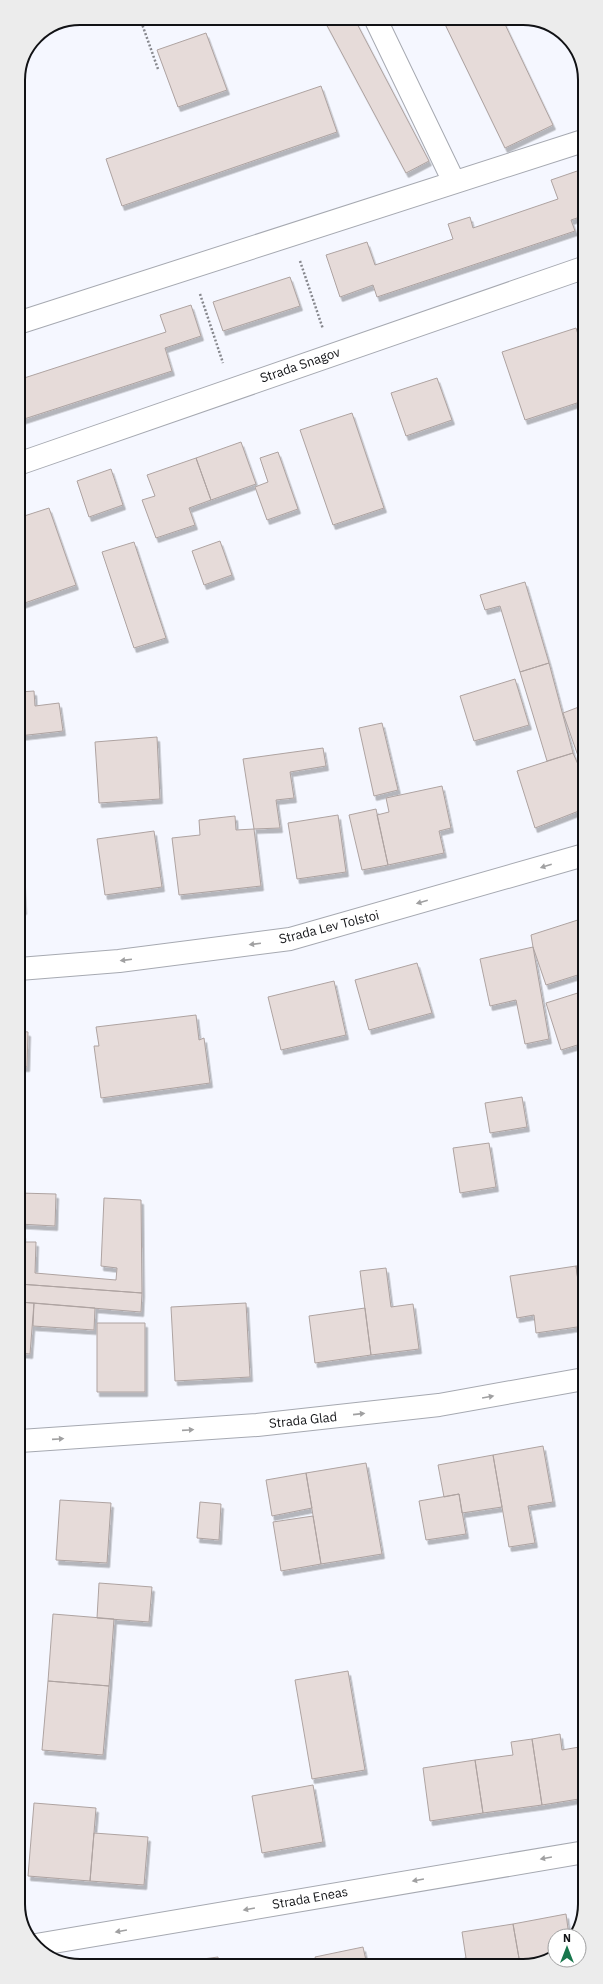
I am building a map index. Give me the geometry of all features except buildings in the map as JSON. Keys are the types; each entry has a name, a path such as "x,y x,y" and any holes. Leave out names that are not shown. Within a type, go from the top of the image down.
{"street":[{"path":"378,25 454,182"},
{"path":"25,321 578,143"},
{"name":"Strada Snagov","path":"25,462 578,270"},
{"name":"Strada Lev Tolstoi","path":"25,969 119,961 290,939 578,857"},
{"name":"Strada Glad","path":"25,1441 257,1425 439,1405 578,1380"},
{"name":"Strada Eneas","path":"42,1944 578,1853"}],"path":[{"path":"142,25 158,69"},
{"path":"291,234 332,354"},
{"path":"191,267 231,389"}]}
